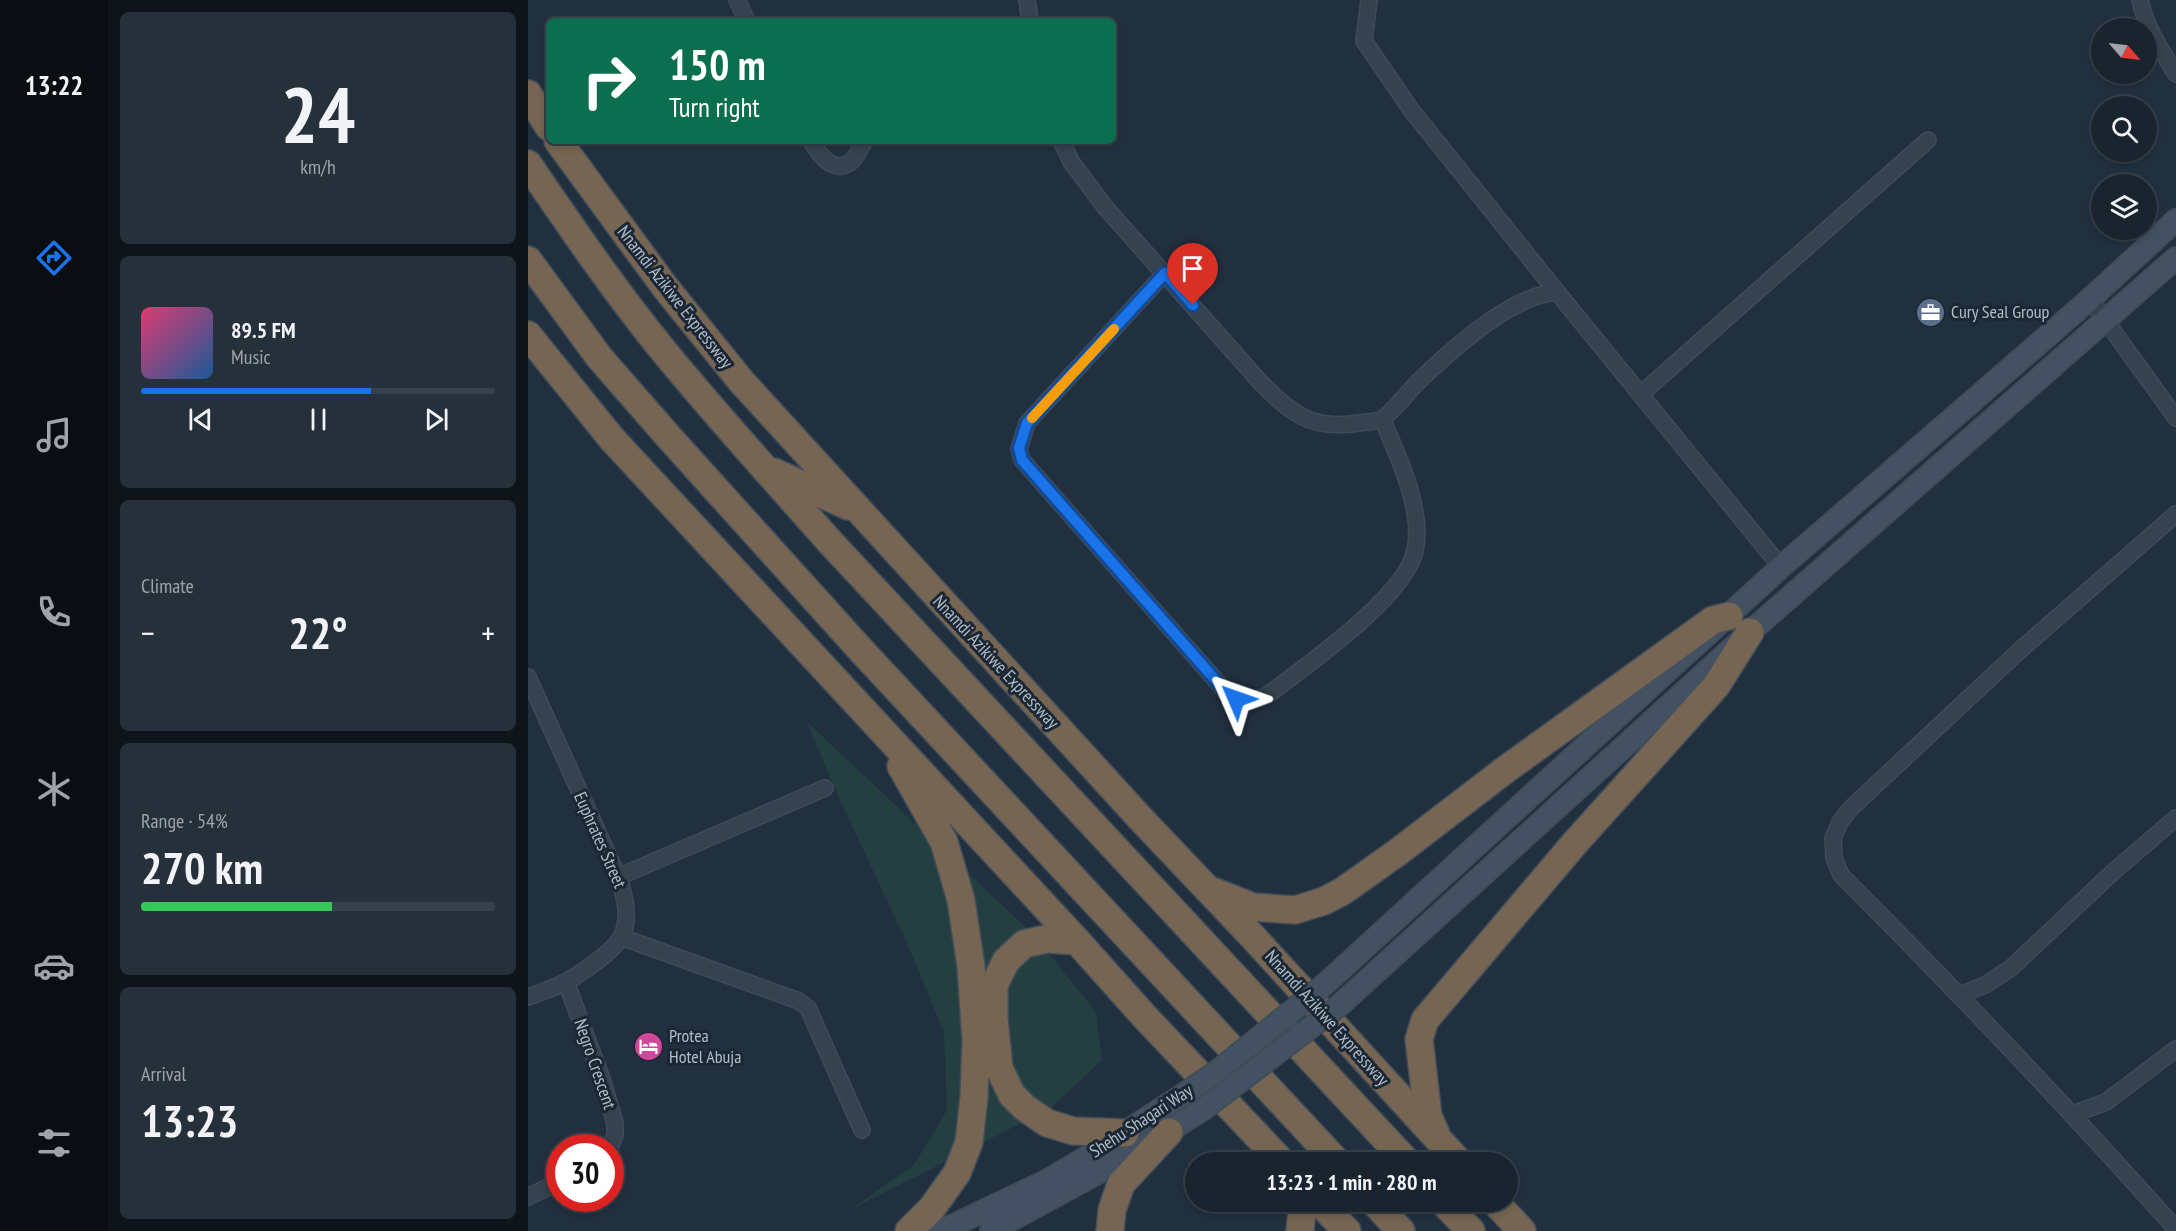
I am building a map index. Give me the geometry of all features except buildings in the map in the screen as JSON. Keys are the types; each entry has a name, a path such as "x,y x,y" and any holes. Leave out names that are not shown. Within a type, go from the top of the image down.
{"highway":[{"path":"528,94 546,122"},
{"name":"Nnamdi Azikiwe Expressway","path":"560,144 665,287 741,381 1140,818 1449,1152"},
{"path":"528,164 590,255 662,349 764,467 831,543 1398,1152"},
{"path":"528,260 599,357 667,435 867,657 1328,1152"},
{"path":"530,335 612,439 1272,1152"},
{"path":"764,467 860,511"},
{"path":"1211,893 1217,891 1253,907 1295,910 1324,901 1344,891 1713,620 1740,624 1716,686 1574,844 1425,1020 1419,1039 1428,1116 1439,1141"},
{"path":"880,728 944,842 961,900 971,966 976,1040 974,1097 969,1142 957,1173 932,1208 909,1231"},
{"path":"1077,941 1046,939 1024,944 1006,961 994,985 994,1019 999,1068 1012,1095 1024,1107 1047,1123 1073,1131 1125,1133"},
{"path":"1110,1231 1112,1210 1121,1184 1169,1132"},
{"path":"1300,1231 1302,1212"},
{"path":"1329,1212 1347,1231"},
{"path":"1383,1212 1401,1231"},
{"path":"1453,1212 1471,1231"},
{"path":"1504,1212 1522,1231"}],"main road":[{"path":"1740,624 1780,567 2090,299 2176,219"},
{"path":"1740,624 2105,321 2176,258"},
{"name":"Shehu Shagari Way","path":"941,1231 1046,1181 1125,1133 1215,1072 1324,985 1740,624"},
{"name":"Shehu Shagari Way","path":"991,1231 1169,1132 1205,1108 1340,1005 1740,624"}],"street":[{"path":"737,0 746,18"},
{"path":"1027,0 1030,18"},
{"path":"1369,0 1364,41 1412,111 1780,567"},
{"path":"2140,0 2147,24 2176,74"},
{"path":"1641,394 1928,140"},
{"path":"813,144 826,161 839,166 852,161 862,144"},
{"path":"1062,144 1072,163 1087,184 1262,384 1304,419 1319,425 1339,426 1382,419 1427,374 1490,322 1510,308 1532,297 1557,292"},
{"path":"1165,273 1027,423 1019,448 1022,460 1226,692 1236,699 1246,703 1269,694 1361,621 1395,588 1408,571 1415,550 1416,527 1408,481 1382,419"},
{"path":"2090,299 2176,418"},
{"path":"2176,514 2018,652 1900,761 1850,809 1840,822 1833,837 1834,858 1841,875 1960,995 2073,1114 2176,1229"},
{"name":"Euphrates Street","path":"528,677 626,897 626,915 621,937"},
{"path":"618,877 825,788"},
{"path":"1960,995 1999,978 2176,818"},
{"path":"528,997 566,982 607,952 621,937 799,1001 808,1008 862,1130"},
{"name":"Negro Crescent","path":"566,982 602,1079 615,1123 615,1134"},
{"path":"2073,1114 2106,1102 2176,1049"},
{"path":"528,1197 546,1188"}],"green space":[{"path":"807,722 1034,935 1096,1012 1102,1060 1051,1108 848,1211 914,1165 947,1110 944,1032 906,941 838,796"}],"slow traffic":[{"path":"1032,418 1114,329"}],"place":[{"name":"Cury Seal Group","path":"1930,312"},
{"name":"Protea Hotel Abuja","path":"648,1046"}],"route":[{"path":"1193,305 1165,273 1027,423 1019,448 1022,460 1226,692 1236,699"}]}
